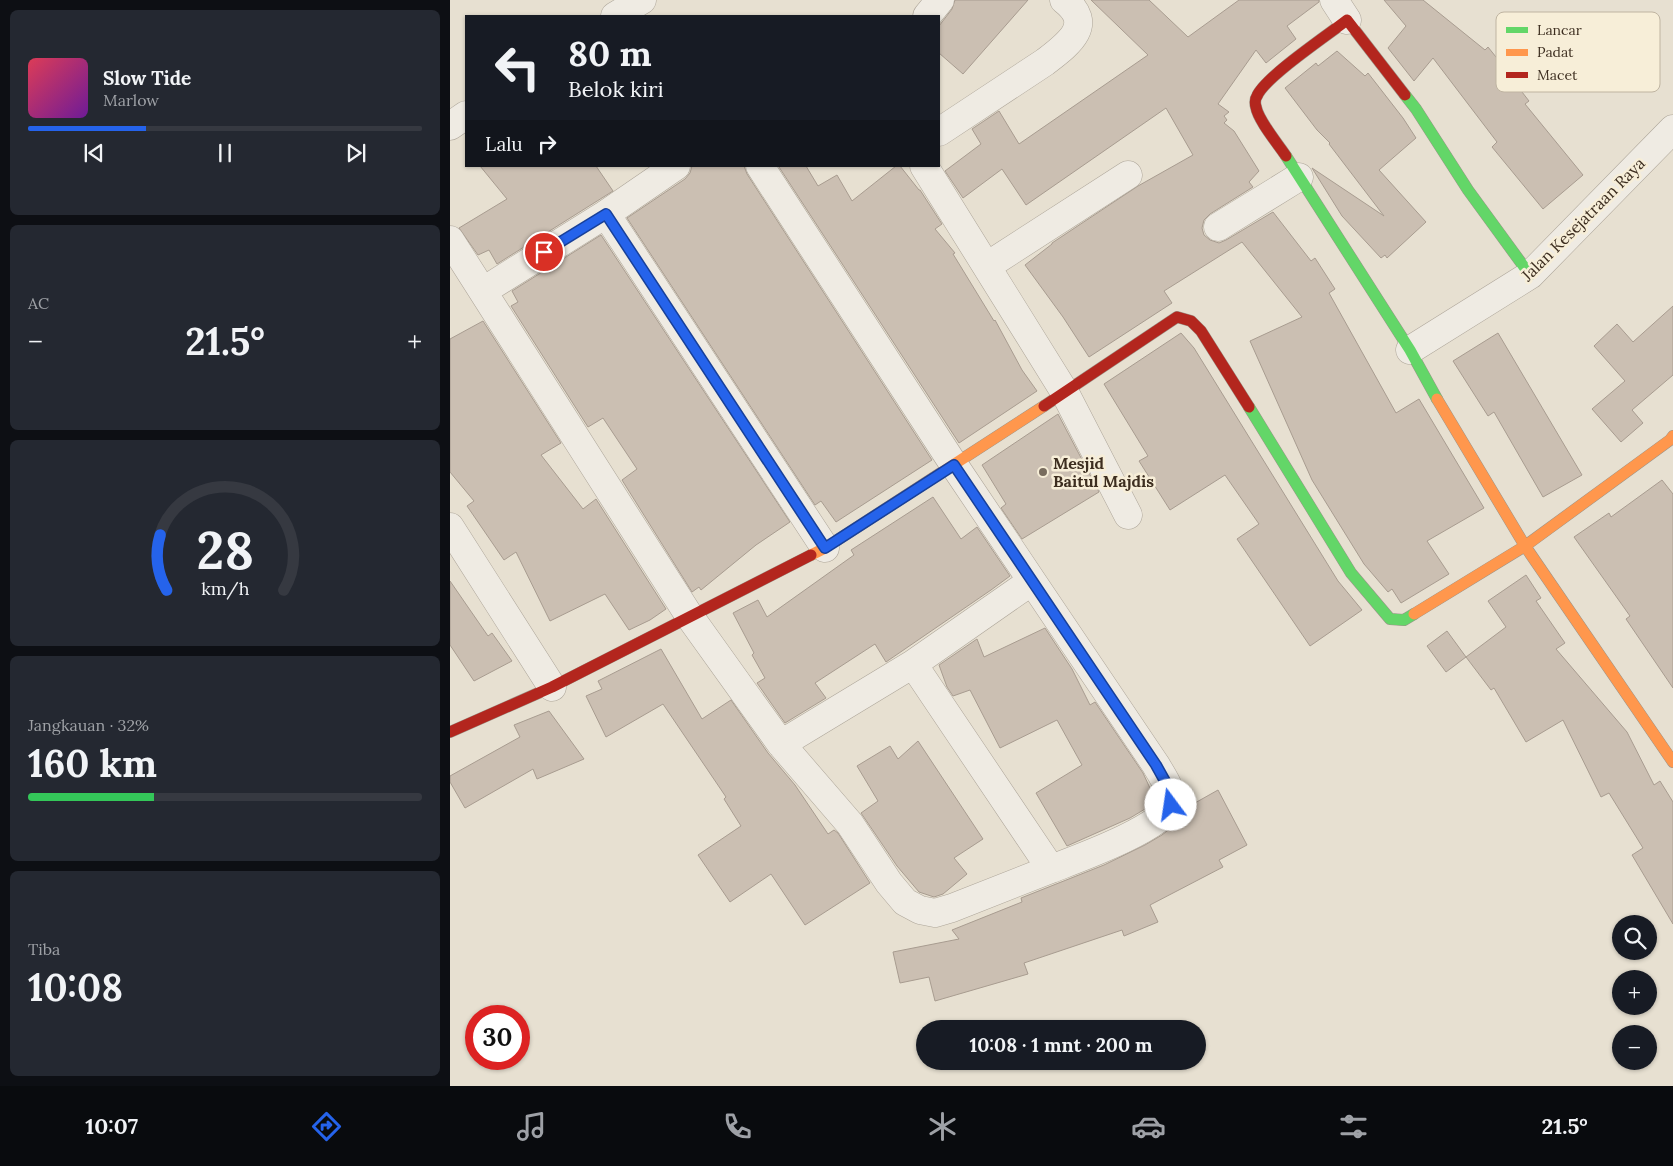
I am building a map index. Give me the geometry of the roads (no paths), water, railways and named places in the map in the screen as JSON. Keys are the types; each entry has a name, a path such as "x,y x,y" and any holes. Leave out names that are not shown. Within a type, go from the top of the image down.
{"street":[{"path":"616,15 642,0"},
{"path":"928,15 940,0"},
{"path":"940,131 1045,62 1061,49 1074,35 1078,28 1079,19 1071,6 1064,0"},
{"path":"1530,275 1468,190 1416,109 1340,10 1257,95 1258,115 1410,350 1525,546 1673,762"},
{"path":"450,126 465,116"},
{"name":"Jalan Kesejatraan Raya","path":"1410,350 1530,275 1673,129"},
{"path":"483,291 606,214 675,167"},
{"path":"450,240 690,617 782,744 850,824 889,883 906,902 920,910 934,913 952,908 1136,834 1163,816 1171,805 1171,792 1156,765 954,465 761,167"},
{"path":"925,167 1064,390 1128,515"},
{"path":"987,266 1128,175"},
{"path":"1218,227 1299,177"},
{"path":"606,214 825,548"},
{"path":"450,732 552,688 825,548 1177,317 1189,320 1199,328 1225,366 1351,573 1390,619 1404,620 1525,546 1672,440"},
{"path":"450,528 552,688"},
{"path":"782,744 913,664 1032,581"},
{"path":"913,664 1051,869"}],"place":[{"name":"Mesjid Baitul Majdis","path":"1043,472"}]}
